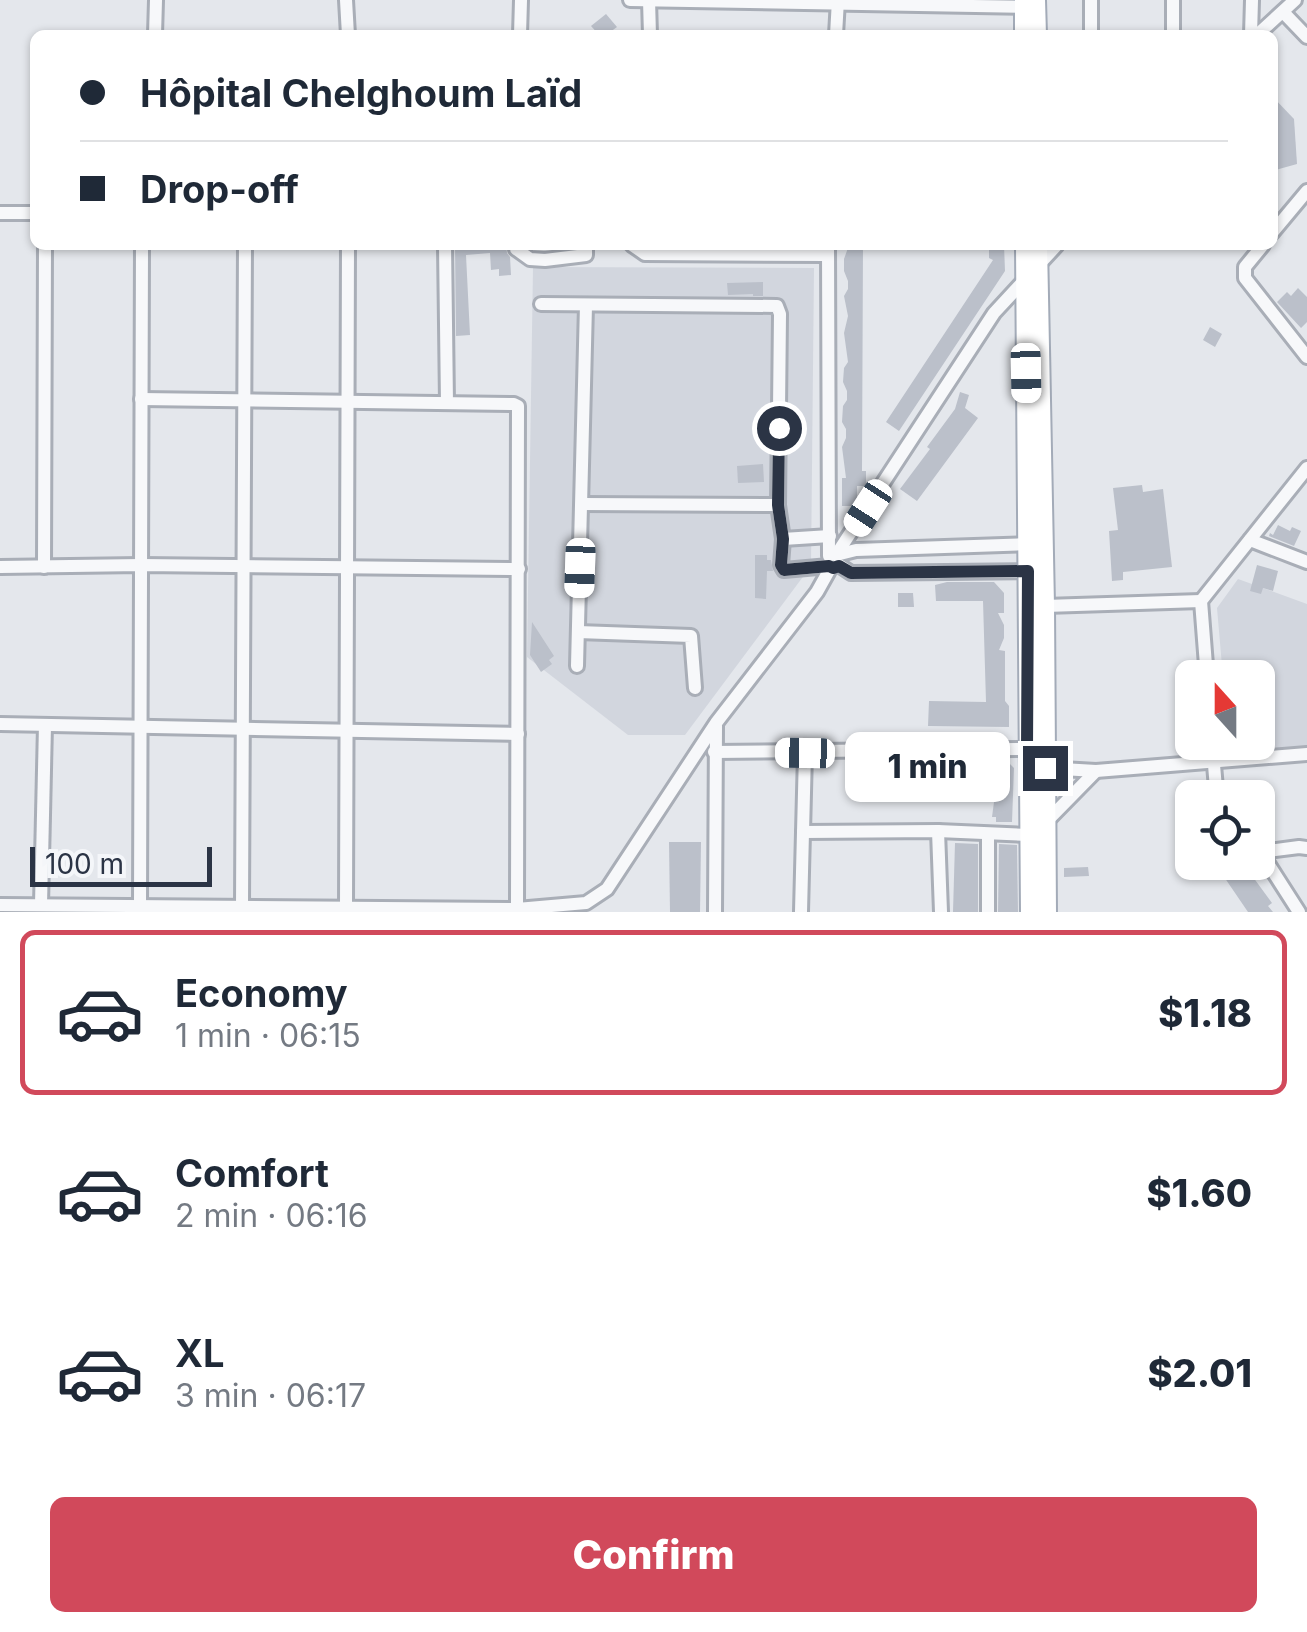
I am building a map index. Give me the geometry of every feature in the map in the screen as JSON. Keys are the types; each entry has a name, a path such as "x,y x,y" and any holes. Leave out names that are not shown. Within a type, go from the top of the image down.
{"main road":[{"path":"1025,30 1030,3"},
{"path":"1030,3 1036,30"},
{"path":"1025,250 1036,544"},
{"path":"1030,905 1027,749 1036,571 1038,254"},
{"path":"1036,571 1045,606 1047,912"}],"street":[{"path":"154,30 156,0"},
{"path":"346,0 348,30"},
{"path":"520,30 521,0"},
{"path":"630,0 1030,3"},
{"path":"649,0 650,30"},
{"path":"1091,0 1091,30"},
{"path":"1172,0 1173,30"},
{"path":"1252,0 1254,30"},
{"path":"1261,30 1295,0"},
{"path":"836,30 838,2"},
{"path":"1284,12 1307,38"},
{"path":"1278,227 1307,191"},
{"path":"1278,209 1287,216"},
{"path":"0,213 30,214"},
{"path":"44,567 45,250"},
{"path":"140,906 142,250"},
{"path":"242,907 245,250"},
{"path":"346,908 348,250"},
{"path":"445,250 447,403"},
{"path":"517,250 530,259 545,260 586,255 586,250"},
{"path":"639,250 645,254 828,250 830,536 837,575 816,592"},
{"path":"1259,250 1245,267 1245,278 1305,349"},
{"path":"0,905 517,910 586,902 607,889 716,724 851,546 994,313 1024,280 1038,254"},
{"path":"541,304 777,306 778,505 784,570 836,564 1036,571"},
{"path":"577,666 586,304"},
{"path":"141,398 518,406 517,910"},
{"path":"1206,660 1201,602 1305,473"},
{"path":"582,504 778,505"},
{"path":"830,519 851,546"},
{"path":"783,539 830,536"},
{"path":"1250,540 1307,562"},
{"path":"851,546 1036,544"},
{"path":"0,567 519,569"},
{"path":"1045,606 1201,602"},
{"path":"578,632 691,636 694,688"},
{"path":"0,724 518,734"},
{"path":"715,912 716,724"},
{"path":"41,905 45,725"},
{"path":"714,752 1027,749 1045,768 1096,770 1307,754"},
{"path":"801,912 805,753"},
{"path":"1214,762 1215,780"},
{"path":"1046,823 1096,770"},
{"path":"803,832 1028,835"},
{"path":"938,832 941,912"},
{"path":"988,835 988,912"},
{"path":"1275,849 1307,848"},
{"path":"1275,875 1299,912"}],"shaded area":[{"path":"533,267 814,268 811,566 685,735 628,735 527,657"},
{"path":"1238,579 1307,604 1307,754 1275,756 1275,660 1222,660 1217,608"}],"building":[{"path":"606,14 617,27 595,30 591,26"},
{"path":"1278,102 1294,119 1297,164 1278,169"},
{"path":"455,250 507,250 511,275 499,276 499,269 491,270 490,253 466,255 470,335 456,336"},
{"path":"847,250 863,250 862,471 866,471 866,486 857,486 854,506 842,506 842,478 846,478 842,447 846,429 842,422 847,400 843,382 848,362 844,296 848,281 844,259"},
{"path":"989,250 1004,250 1005,271 899,431 886,422 993,260"},
{"path":"763,282 763,296 728,295 727,283"},
{"path":"1298,288 1307,297 1307,322 1301,328 1277,302"},
{"path":"1210,327 1222,334 1215,347 1203,340"},
{"path":"960,392 969,395 965,408 978,418 917,501 900,489 955,409"},
{"path":"763,464 764,482 738,483 737,466"},
{"path":"1142,485 1143,492 1163,489 1172,567 1123,572 1123,580 1112,581 1109,531 1118,530 1113,488"},
{"path":"1278,525 1301,531 1294,546 1269,536"},
{"path":"755,555 767,555 767,560 771,560 773,571 767,571 766,599 755,598"},
{"path":"1257,565 1278,571 1273,591 1250,591"},
{"path":"994,582 1004,593 1004,613 998,613 1004,625 999,650 1005,651 1009,727 928,726 929,701 986,702 983,601 936,601 935,585"},
{"path":"898,593 913,593 914,607 898,607"},
{"path":"532,622 554,656 549,660 552,664 541,672 530,655"},
{"path":"1005,759 1014,768 1012,822 996,822 996,817 992,817 998,772 953,776 953,772 946,771 946,760"},
{"path":"669,842 701,842 700,912 670,912"},
{"path":"955,843 978,844 978,912 953,912"},
{"path":"999,844 1017,845 1018,912 998,912"},
{"path":"1088,867 1089,876 1064,877 1064,868"},
{"path":"1226,880 1255,880 1272,903 1268,906 1273,912 1248,912"}],"route":[{"path":"779,428 778,505 784,570 839,566 851,573 1028,571 1027,749 1045,768"}]}
